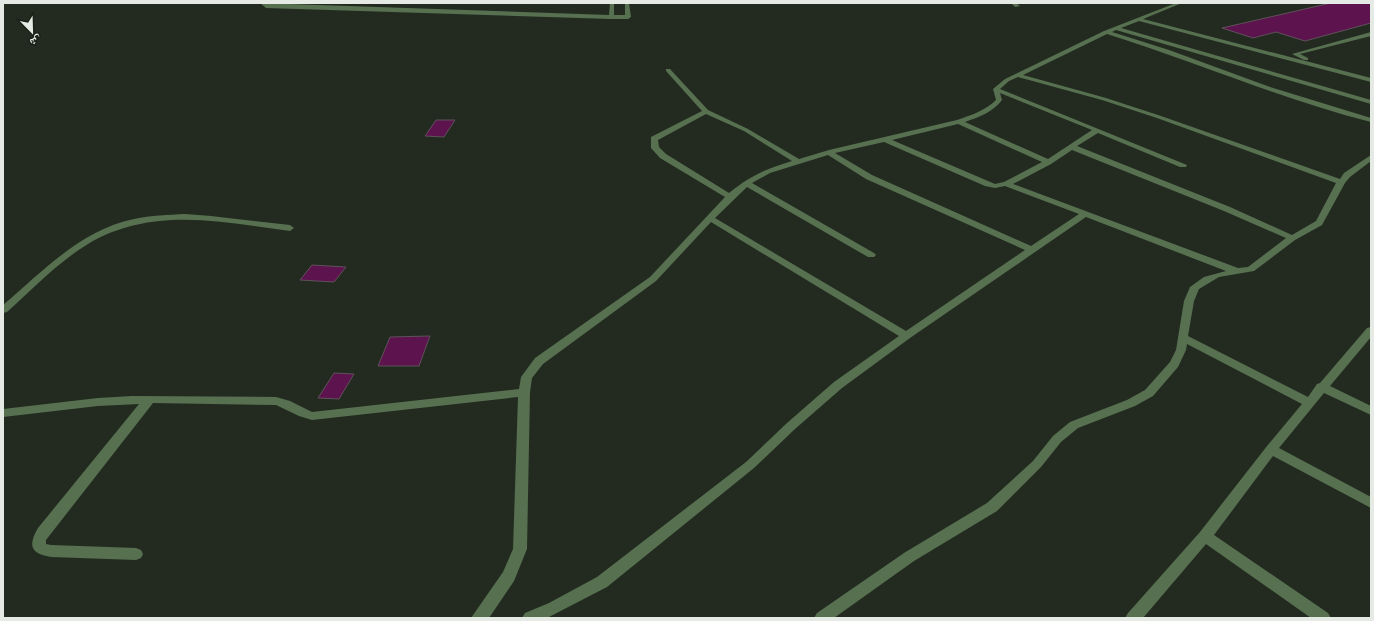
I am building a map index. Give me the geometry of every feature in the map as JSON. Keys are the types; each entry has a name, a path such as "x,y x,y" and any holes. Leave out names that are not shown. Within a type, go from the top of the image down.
{"street":[{"path":"262,3 271,6 628,17 627,3"},
{"path":"611,17 612,3"},
{"path":"996,89 999,85 1106,32 1180,3"},
{"path":"383,10 418,4"},
{"path":"434,6 451,11"},
{"path":"1137,19 1371,80"},
{"path":"1116,28 1371,102"},
{"path":"1106,32 1167,51 1268,88 1371,120"},
{"path":"1370,35 1295,54 1308,60 1371,76"},
{"path":"668,70 706,111 746,130 798,161"},
{"path":"1017,76 1145,112 1341,182"},
{"path":"479,618 490,607 509,576 520,549 524,392 527,377 539,362 653,279 730,196 746,183 767,171 829,152 959,122 988,110 996,104 999,100 996,89"},
{"path":"996,89 1183,165"},
{"path":"706,111 654,139 655,148 663,156 730,196"},
{"path":"959,122 1048,162"},
{"path":"884,139 995,186 1006,184 1048,162 1097,130"},
{"path":"1072,147 1292,238"},
{"path":"829,152 869,177 1032,250"},
{"path":"822,618 909,557 992,507 1038,464 1057,439 1074,425 1131,403 1150,392 1174,364 1181,350 1189,301 1195,287 1207,279 1217,275 1239,272 1257,266 1292,238 1319,223 1334,192 1341,182 1347,175 1371,157"},
{"path":"746,183 871,255"},
{"path":"1006,184 1239,272"},
{"path":"530,618 554,608 602,582 750,465 791,426 838,385 906,336 1085,214"},
{"path":"3,310 85,241 108,230 134,221 161,216 180,216 290,228"},
{"path":"710,218 906,336"},
{"path":"1183,338 1309,402"},
{"path":"1133,618 1205,536 1271,449 1321,387 1368,338"},
{"path":"1321,387 1371,411"},
{"path":"3,413 45,410 86,403 149,400 276,401 282,402 305,415 312,416 524,392"},
{"path":"136,554 43,550 39,546 39,539 43,532 149,400"},
{"path":"1271,449 1371,503"},
{"path":"1205,536 1323,618"}],"building":[{"path":"1331,3 1371,3 1371,23 1305,41 1276,32 1253,38 1222,28"},
{"path":"436,120 455,120 444,137 425,136"},
{"path":"312,265 346,267 334,282 300,280"},
{"path":"430,336 419,366 378,366 390,337"},
{"path":"334,373 354,374 339,399 318,398"}]}
